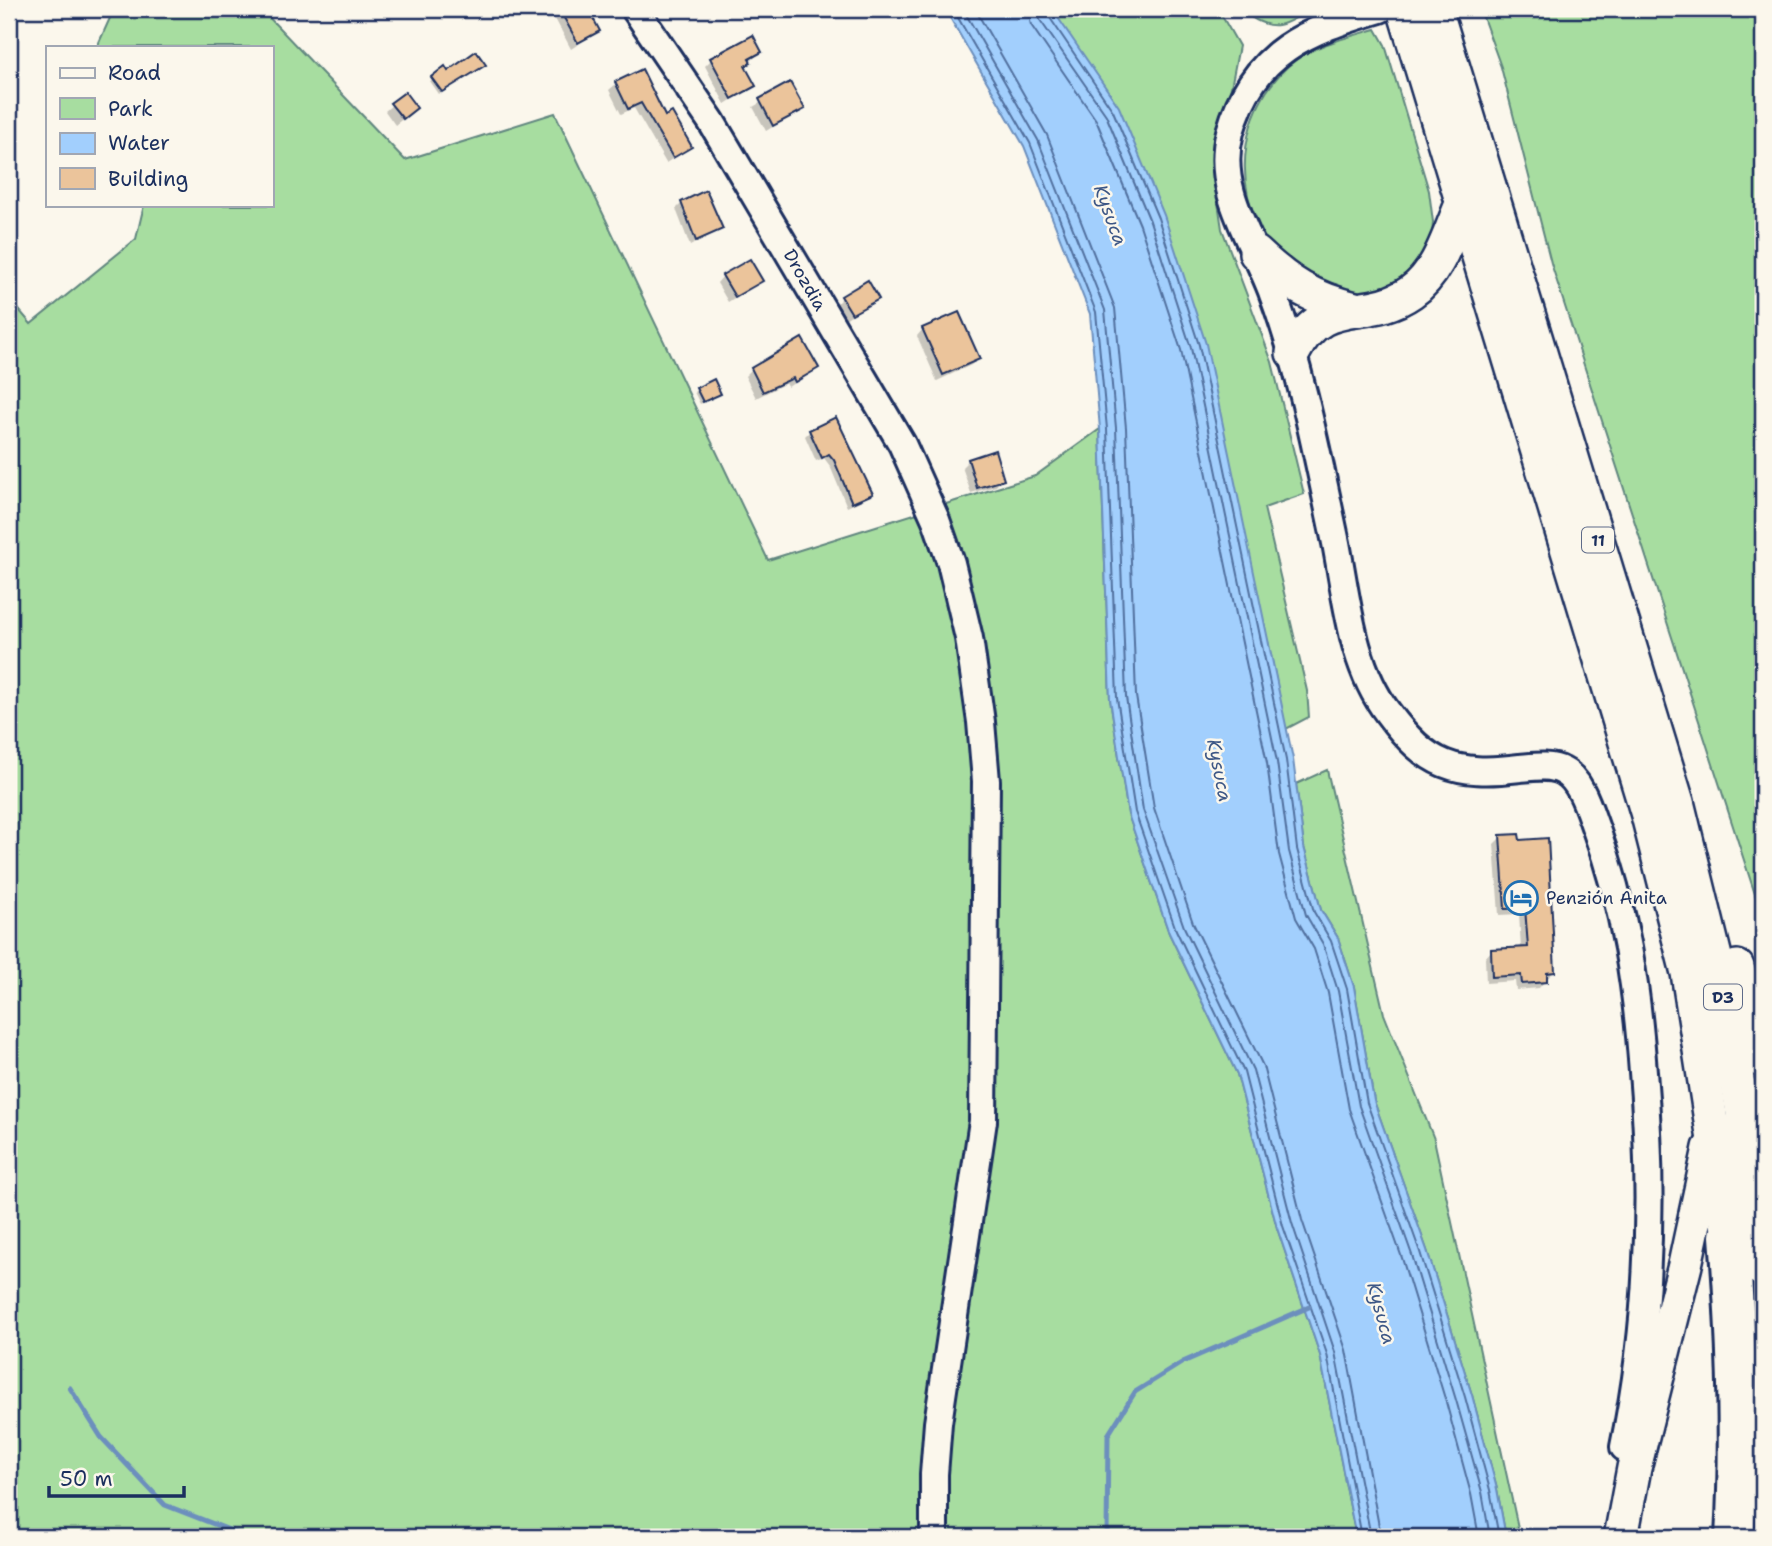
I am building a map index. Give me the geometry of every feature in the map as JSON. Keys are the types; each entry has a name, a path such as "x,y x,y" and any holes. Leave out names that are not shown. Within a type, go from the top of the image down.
{"highway":[{"name":"D3","path":"1730,1126 1763,1267"},
{"name":"D3","path":"1729,1236 1738,1353 1739,1466 1735,1537"}],"main road":[{"name":"11","path":"1404,9 1648,815 1730,1126"},
{"name":"11","path":"1435,9 1634,657 1695,872"},
{"path":"1293,353 1303,332 1313,322 1355,309 1388,304 1412,291 1440,256 1462,204"},
{"path":"1256,253 1297,288 1320,300 1355,309"},
{"path":"1695,872 1717,892 1763,1061"},
{"name":"D3","path":"1695,872 1716,961 1730,1126 1729,1236"},
{"path":"1620,1537 1634,1468 1685,1265 1730,1126"}],"street":[{"name":"Drozdia","path":"635,9 711,121 902,444 936,520 951,564 969,638 986,781 982,1121 938,1423 934,1474 934,1537"},
{"path":"1380,9 1334,23 1298,38 1270,61 1243,96 1229,136 1228,177 1238,219 1256,253 1293,353 1305,396 1363,668 1373,691 1403,733 1419,749 1443,765 1470,770 1535,767 1565,771 1578,784 1597,829 1626,924 1638,1010 1647,1118 1650,1259 1632,1406 1612,1500 1620,1537"}],"green space":[{"path":"114,9 261,9 405,160 555,113 768,560 1035,476 1100,429 1110,699 1128,814 1169,933 1237,1074 1277,1228 1320,1355 1356,1537 9,1537 9,298 31,324 136,239 144,206 273,206 273,46 97,46"},
{"path":"1052,9 1218,9 1239,46 1227,108 1212,162 1222,229 1272,362 1304,494 1264,508 1307,691 1309,717 1286,729 1268,641"},
{"path":"1243,9 1315,9 1286,23 1273,25 1254,19"},
{"path":"1480,9 1696,9 1698,12 1763,9 1763,919 1551,263 1501,67"},
{"path":"1376,29 1385,45 1429,191 1433,222 1431,249 1399,285 1353,299 1290,267 1271,250 1260,231 1246,187 1246,146 1258,108 1268,90 1291,64 1313,50"},
{"path":"1327,770 1384,1014 1434,1139 1520,1537 1506,1537 1497,1489 1472,1395 1427,1250 1374,1101 1354,987 1338,938 1321,910 1304,847 1296,784"}],"water":[{"name":"Kysuca","path":"945,9 1052,9 1119,107 1164,215 1206,344 1293,759 1304,847 1321,910 1338,938 1354,987 1374,1101 1427,1250 1472,1395 1497,1489 1506,1537 1356,1537 1320,1355 1277,1228 1237,1074 1169,933 1128,814 1110,699 1100,429 1090,314 1024,146"}],"building":[{"path":"559,9 588,9 600,31 578,43"},
{"path":"753,35 762,52 749,59 751,63 745,66 756,86 732,99 710,58"},
{"path":"476,51 486,65 442,92 431,77 445,66 448,71"},
{"path":"642,69 665,116 672,112 692,147 673,158 641,103 628,109 615,82"},
{"path":"790,82 805,109 773,126 759,99"},
{"path":"405,92 417,108 403,119 390,103"},
{"path":"706,190 723,229 696,241 681,202"},
{"path":"750,259 763,281 735,297 722,275"},
{"path":"868,280 879,299 852,314 841,296"},
{"path":"959,312 980,359 943,375 922,328"},
{"path":"802,338 819,368 795,382 793,378 763,392 751,368"},
{"path":"714,379 721,394 703,402 696,388"},
{"path":"836,417 873,494 852,503 834,460 829,454 822,458 809,430"},
{"path":"995,450 1004,480 977,488 968,459"},
{"path":"1519,834 1520,840 1548,838 1555,972 1547,973 1547,982 1522,984 1521,975 1492,977 1491,949 1528,947 1525,908 1505,909 1500,835"}],"waterway":[{"path":"1107,1537 1108,1435 1135,1392 1183,1362 1309,1307"},
{"path":"70,1388 101,1437 165,1505 247,1537"}],"place":[{"name":"Penzión Anita","path":"1521,898"}]}
